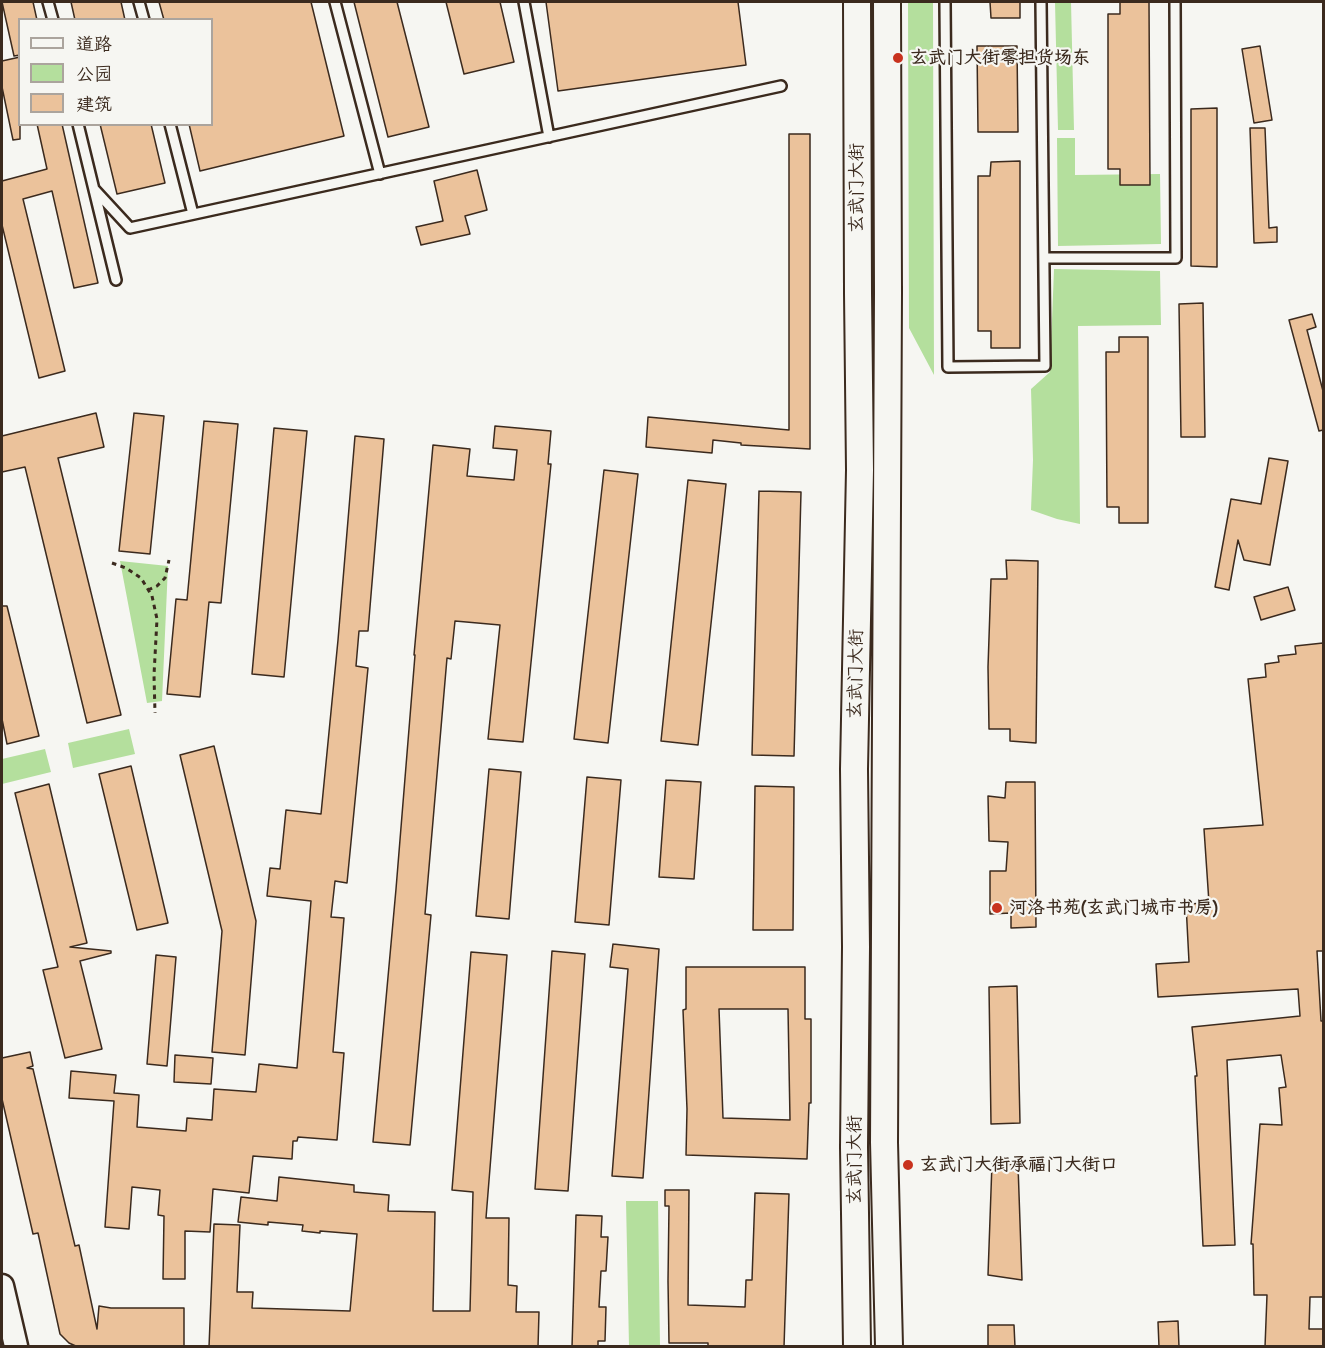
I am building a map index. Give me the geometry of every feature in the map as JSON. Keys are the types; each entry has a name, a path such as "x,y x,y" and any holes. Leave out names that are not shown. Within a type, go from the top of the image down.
{"main road":[{"name":"玄武门大街","path":"857,2 860,470 854,770 856,947 854,1147 857,1347"},
{"name":"玄武门大街","path":"887,2 884,1142 889,1347"}],"street":[{"path":"2,1286 16,1347"}],"lane":[{"path":"48,2 52,18"},
{"path":"139,2 143,18"},
{"path":"335,2 380,174"},
{"path":"524,2 549,137"},
{"path":"945,2 948,367 1045,366 1041,2"},
{"path":"1044,258 1176,258 1175,2"},
{"path":"94,189 130,228 782,86"},
{"path":"78,126 116,280"},
{"path":"171,126 193,214"}],"path":[{"path":"148,590 157,586 165,578 169,560"},
{"path":"112,563 126,568 141,578 152,596 157,619 154,675 155,713"}],"green space":[{"path":"908,2 933,2 934,375 909,328"},
{"path":"1055,2 1071,2 1074,130 1058,130"},
{"path":"1057,138 1075,138 1075,175 1160,174 1161,244 1058,246"},
{"path":"1054,269 1160,271 1161,325 1078,326 1080,524 1031,510 1033,460 1031,389 1050,372"},
{"path":"120,561 168,566 162,701 147,703"},
{"path":"129,729 135,754 73,768 68,743"},
{"path":"45,749 51,772 2,784 2,759"},
{"path":"626,1201 658,1201 660,1346 629,1346"}],"building":[{"path":"2,2 33,2 37,18 18,18 18,55 14,56"},
{"path":"71,2 121,2 125,18 75,18"},
{"path":"159,2 311,2 344,136 200,171 189,126 213,126 213,18 163,18"},
{"path":"354,2 397,2 429,127 388,137"},
{"path":"446,2 500,2 514,62 464,74"},
{"path":"546,2 738,2 746,65 558,91"},
{"path":"990,2 1020,2 1020,18 991,18"},
{"path":"1120,2 1149,2 1150,185 1120,185 1120,169 1108,169 1108,14 1120,14"},
{"path":"977,46 1017,46 1018,132 978,132"},
{"path":"1260,46 1272,120 1254,123 1242,49"},
{"path":"18,57 20,139 13,140 2,87 2,61"},
{"path":"1217,108 1217,267 1191,266 1191,109"},
{"path":"37,126 62,126 98,283 74,288 52,191 23,199 65,371 39,378 2,225 2,181 47,169"},
{"path":"100,126 151,126 165,183 117,194"},
{"path":"1250,128 1265,128 1269,228 1277,227 1277,242 1254,243"},
{"path":"789,134 810,134 810,449 741,445 741,443 713,440 712,453 646,447 648,417 789,430"},
{"path":"1020,161 1020,348 991,348 991,331 978,331 978,176 990,176 991,162"},
{"path":"477,170 487,210 465,216 470,234 421,245 416,227 443,221 434,181"},
{"path":"1203,303 1205,437 1181,437 1179,304"},
{"path":"1312,314 1316,327 1307,330 1323,391 1323,430 1319,431 1289,320"},
{"path":"1119,337 1148,337 1148,523 1119,523 1119,507 1107,507 1106,352 1119,352"},
{"path":"96,413 104,447 58,458 121,715 87,723 25,467 2,472 2,436"},
{"path":"134,413 164,416 150,554 119,551"},
{"path":"204,421 238,424 221,603 209,602 200,697 167,694 176,599 187,600"},
{"path":"495,426 551,431 548,464 551,464 523,742 488,739 500,625 455,621 451,659 447,658 425,914 431,915 410,1145 373,1142 433,445 470,449 467,476 514,480 517,450 493,448"},
{"path":"274,428 307,431 284,677 252,674"},
{"path":"355,436 384,439 368,631 359,631 356,666 368,668 347,883 335,881 331,917 344,918 333,1052 344,1053 337,1140 298,1137 297,1141 293,1141 292,1159 253,1156 249,1193 213,1189 210,1232 185,1231 185,1279 163,1279 164,1216 158,1215 160,1190 132,1187 129,1229 105,1227 114,1101 69,1098 71,1071 116,1075 114,1093 139,1095 137,1127 186,1131 187,1118 212,1120 214,1089 256,1092 259,1064 297,1068 311,901 267,896 270,868 280,869 286,810 321,814"},
{"path":"1269,458 1288,461 1270,565 1244,560 1238,540 1229,590 1215,587 1231,499 1261,504"},
{"path":"604,470 638,474 608,743 574,739"},
{"path":"688,480 726,484 698,745 661,741"},
{"path":"759,491 801,492 794,756 752,755"},
{"path":"1006,560 1038,561 1036,743 1010,741 1010,729 989,729 988,667 991,579 1007,579"},
{"path":"1288,587 1295,610 1261,620 1254,597"},
{"path":"2,606 7,606 39,736 7,744 2,719"},
{"path":"1323,643 1323,951 1317,951 1321,1021 1323,1021 1323,1297 1310,1297 1309,1329 1323,1329 1323,1347 1265,1347 1267,1295 1254,1295 1253,1244 1251,1244 1260,1124 1282,1125 1279,1088 1286,1087 1281,1055 1227,1060 1235,1245 1203,1246 1195,1076 1197,1076 1192,1027 1300,1016 1298,989 1158,997 1156,964 1189,962 1186,904 1209,903 1204,829 1263,825 1248,679 1266,677 1265,664 1279,662 1278,656 1296,654 1295,646"},
{"path":"214,746 256,921 245,1055 212,1052 222,931 180,755"},
{"path":"131,766 168,923 137,930 99,774"},
{"path":"489,769 521,772 509,919 476,916"},
{"path":"587,777 621,780 609,925 575,922"},
{"path":"666,780 701,782 694,879 659,877"},
{"path":"1006,782 1035,782 1036,927 1011,928 1011,913 990,914 990,871 1006,871 1008,842 989,841 988,796 1005,798"},
{"path":"49,784 87,943 70,947 111,951 111,953 80,961 102,1049 65,1058 43,970 58,967 15,793"},
{"path":"755,786 794,787 793,930 753,930"},
{"path":"613,944 659,949 643,1178 612,1176 628,969 610,967"},
{"path":"552,951 585,954 568,1191 535,1189"},
{"path":"471,952 507,955 486,1218 509,1218 508,1285 517,1286 516,1312 539,1312 538,1347 209,1347 214,1224 240,1225 237,1292 253,1292 252,1308 350,1311 357,1234 302,1231 303,1225 238,1222 241,1197 277,1201 279,1177 354,1185 354,1192 389,1195 388,1211 435,1212 433,1311 470,1311 473,1192 452,1190"},
{"path":"156,955 176,957 167,1066 147,1064"},
{"path":"686,967 805,967 805,1019 811,1019 811,1103 809,1103 807,1159 686,1155 687,1109 683,1010 686,1009","holes":["719,1009 788,1009 790,1120 723,1118"]},
{"path":"1017,986 1020,1123 991,1124 989,987"},
{"path":"30,1052 33,1066 27,1068 33,1069 75,1246 79,1245 97,1329 99,1306 184,1308 184,1347 78,1347 69,1343 60,1334 38,1233 33,1234 2,1099 2,1058"},
{"path":"175,1055 213,1058 211,1084 174,1082"},
{"path":"992,1163 1018,1165 1022,1280 988,1275"},
{"path":"665,1190 689,1190 688,1305 745,1307 746,1280 752,1280 755,1193 789,1194 784,1347 708,1347 708,1343 669,1343 669,1206 665,1206"},
{"path":"576,1215 602,1216 601,1237 608,1237 606,1271 601,1271 599,1307 606,1307 605,1341 598,1341 598,1347 572,1347"},
{"path":"1178,1321 1179,1347 1159,1347 1158,1322"},
{"path":"988,1325 1014,1325 1015,1347 988,1347"}],"place":[{"name":"玄武门大街零担货场东","path":"898,58"},
{"name":"河洛书苑(玄武门城市书房)","path":"997,908"},
{"name":"玄武门大街承福门大街口","path":"908,1165"}]}
